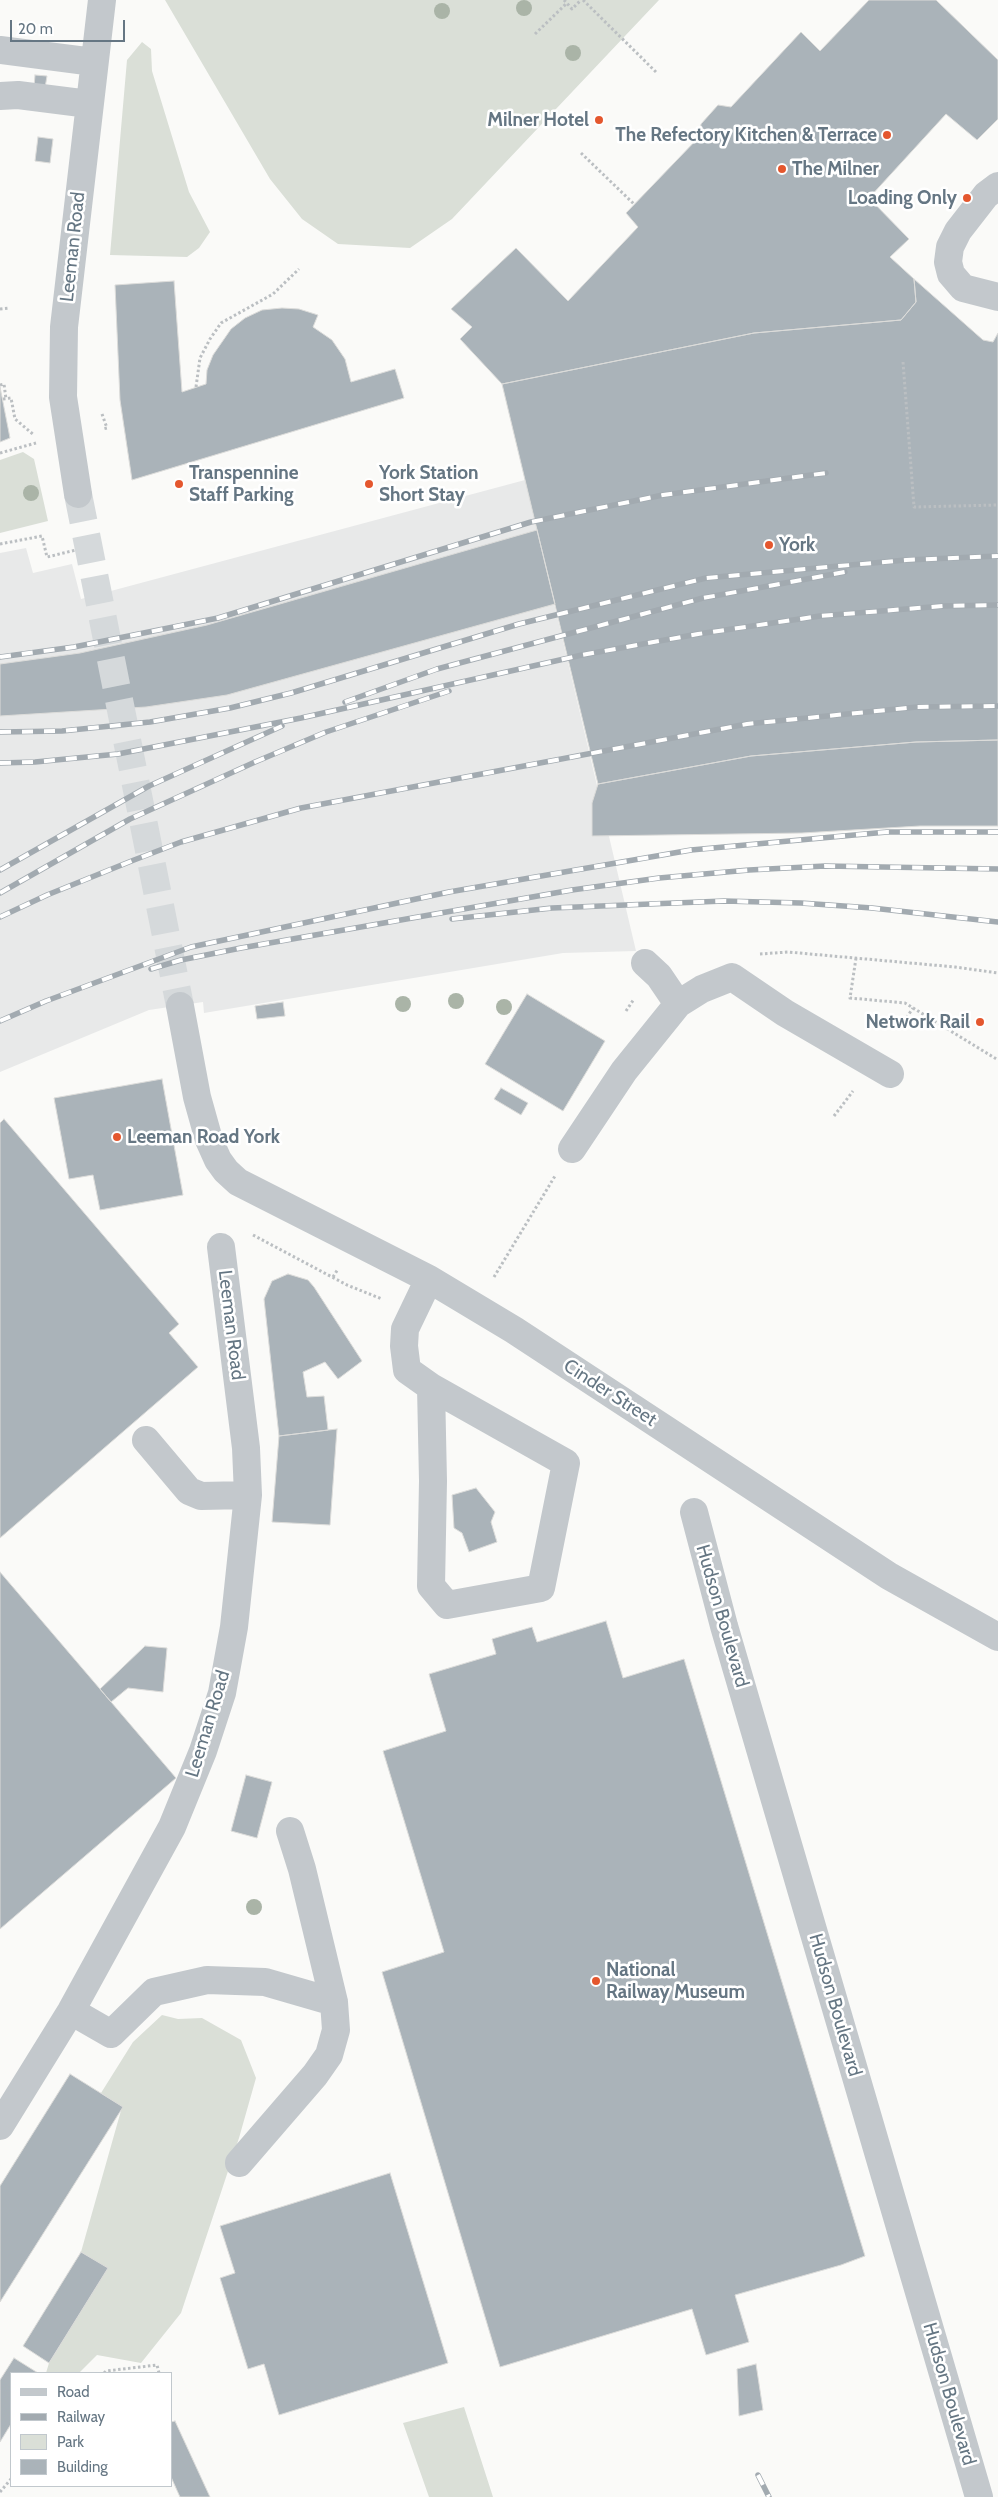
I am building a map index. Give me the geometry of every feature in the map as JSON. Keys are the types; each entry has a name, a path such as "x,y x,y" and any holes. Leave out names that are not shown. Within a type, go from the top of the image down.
{"street":[{"name":"Leeman Road","path":"78,494 63,397 64,327 102,0"},
{"path":"0,50 94,62"},
{"path":"0,96 18,95 89,104"},
{"path":"998,186 986,195 958,231 950,248 948,262 951,274 964,288 998,297"},
{"path":"645,963 659,976 678,1004"},
{"path":"572,1149 624,1071 678,1004 702,989 732,977 785,1013 890,1074"},
{"name":"Cinder Street","path":"180,1006 197,1097 209,1140 218,1160 238,1182 256,1193 337,1230 429,1279 514,1330 890,1576 998,1637"},
{"name":"Leeman Road","path":"0,2126 71,2010 172,1827 203,1751 222,1693 234,1626 248,1495 246,1448 221,1246"},
{"path":"429,1279 405,1328 404,1346 407,1370 431,1387 566,1463 541,1588 447,1605 431,1586 433,1481 431,1387"},
{"path":"146,1440 189,1491 201,1496 248,1495"},
{"name":"Hudson Boulevard","path":"694,1512 722,1619 979,2497"},
{"path":"238,2163 299,2097 329,2055 336,2030 334,2002 302,1869 290,1831"},
{"path":"71,2010 111,2034 154,1992 206,1980 265,1982 334,2002"}],"path":[{"path":"535,34 565,2 572,9 582,0 656,72"},
{"path":"581,153 635,205"},
{"path":"196,387 200,358 221,323 273,294 299,269"},
{"path":"0,309 9,308"},
{"path":"903,362 914,507 998,505"},
{"path":"0,385 4,384 5,399 11,398 15,419 42,441 0,453"},
{"path":"0,544 42,536 47,557 76,550"},
{"path":"998,973 856,958 850,998 905,1003 998,1060"},
{"path":"901,1026 913,1008"},
{"path":"834,1116 858,1084"},
{"path":"491,1282 572,1149"},
{"path":"289,1254 347,1285"},
{"path":"105,2372 157,2365 159,2372"},
{"path":"0,2492 10,2480"}],"shaded area":[{"path":"525,480 636,951 563,953 204,1013 203,1002 149,1010 0,1072 0,553 26,548 33,573 72,564 81,599"}],"green space":[{"path":"165,0 659,0 452,219 410,248 338,244 302,219 270,179"},
{"path":"142,42 151,49 152,71 189,192 210,232 199,248 187,257 110,255 127,60"},
{"path":"23,452 34,459 48,521 0,533 0,460"},
{"path":"162,2015 178,2019 202,2018 241,2040 256,2078 239,2138 181,2313 141,2363 97,2355 80,2372 46,2372 49,2363 107,2268 81,2252 122,2107 101,2093 133,2042"},
{"path":"464,2407 493,2497 429,2497 403,2423"}],"building":[{"name":"The Milner","path":"869,0 936,0 998,60 998,119 977,140 946,114 869,198 909,239 890,257 914,279 916,302 901,320 754,333 502,384 460,339 472,327 451,309 516,248 568,301 638,227 626,213 700,136 701,124 718,105 731,107 801,32 820,51"},
{"path":"35,75 47,76 45,88 34,87"},
{"path":"38,137 53,139 50,163 35,161"},
{"name":"York","path":"914,279 983,340 993,342 998,333 998,740 916,742 751,756 598,784 502,384 754,333 901,320 916,302"},
{"path":"174,281 182,392 206,384 207,370 213,355 231,329 245,318 262,310 282,308 299,309 318,315 313,327 332,340 345,359 351,382 395,369 404,398 132,480 120,400 115,285"},
{"path":"0,387 10,438 0,442"},
{"path":"537,530 555,604 227,695 146,707 0,716 0,664 80,653 207,625"},
{"path":"998,740 998,826 920,826 802,833 592,836 592,803 598,784 751,756 916,742"},
{"path":"527,994 605,1041 563,1111 485,1064"},
{"path":"283,1002 285,1016 257,1019 255,1006"},
{"name":"Leeman Road York","path":"162,1079 183,1195 100,1210 93,1175 69,1179 54,1098"},
{"path":"501,1088 528,1103 521,1115 494,1099"},
{"path":"4,1119 179,1324 169,1333 198,1367 0,1538 0,1123"},
{"path":"288,1274 308,1280 314,1287 362,1361 338,1379 325,1362 303,1372 307,1397 324,1396 328,1430 279,1436 264,1299 272,1281"},
{"path":"337,1429 330,1525 272,1522 279,1436"},
{"path":"476,1488 495,1512 491,1522 497,1542 469,1552 462,1533 454,1528 452,1495"},
{"path":"0,1572 176,1778 0,1929"},
{"path":"606,1621 623,1678 684,1659 865,2256 841,2265 735,2295 749,2342 706,2355 692,2309 500,2367 382,1972 444,1952 383,1751 446,1731 429,1674 496,1654 492,1639 532,1627 537,1642"},
{"path":"145,1646 167,1648 163,1692 128,1688 111,1702 100,1689"},
{"path":"246,1775 272,1782 257,1838 231,1831"},
{"path":"70,2074 123,2107 0,2302 0,2186"},
{"path":"390,2173 448,2363 279,2415 264,2364 248,2369 220,2278 235,2273 220,2226"},
{"path":"81,2252 108,2268 49,2363 23,2346"},
{"path":"14,2358 36,2372 10,2372 10,2426 0,2442 0,2380"},
{"path":"756,2364 763,2410 739,2416 737,2369"},
{"path":"175,2421 210,2497 180,2497 172,2479 172,2422"}],"tunnel":[{"path":"78,494 180,1006"}],"railway":[{"path":"0,657 74,647 218,618 531,522 663,495 826,473"},
{"path":"0,732 62,731 150,722 230,708 291,693 519,624 706,578 906,560 998,556"},
{"path":"345,702 437,669 703,598 845,572"},
{"path":"0,763 35,762 118,754 301,718 582,655 698,634 820,616 943,606 998,605"},
{"path":"0,893 130,819 255,762 326,732 449,691"},
{"path":"0,917 47,895 181,842 301,808 747,724 917,707 998,706"},
{"path":"0,870 149,786 282,726"},
{"path":"0,1021 46,1001 191,947 449,892 691,850 887,832 998,832"},
{"path":"151,969 181,960 241,948 572,890 659,878 825,866 998,869"},
{"path":"452,919 552,908 724,901 801,903 872,908 998,922"},
{"path":"758,2475 769,2497"}],"place":[{"name":"Milner Hotel","path":"599,120"},
{"name":"The Refectory Kitchen & Terrace","path":"887,135"},
{"name":"The Milner","path":"782,169"},
{"name":"Loading Only","path":"967,198"},
{"name":"Transpennine Staff Parking","path":"179,484"},
{"name":"York Station Short Stay","path":"369,484"},
{"name":"York","path":"769,545"},
{"name":"Network Rail","path":"980,1022"},
{"name":"Leeman Road York","path":"117,1137"},
{"name":"National Railway Museum","path":"596,1981"}]}
